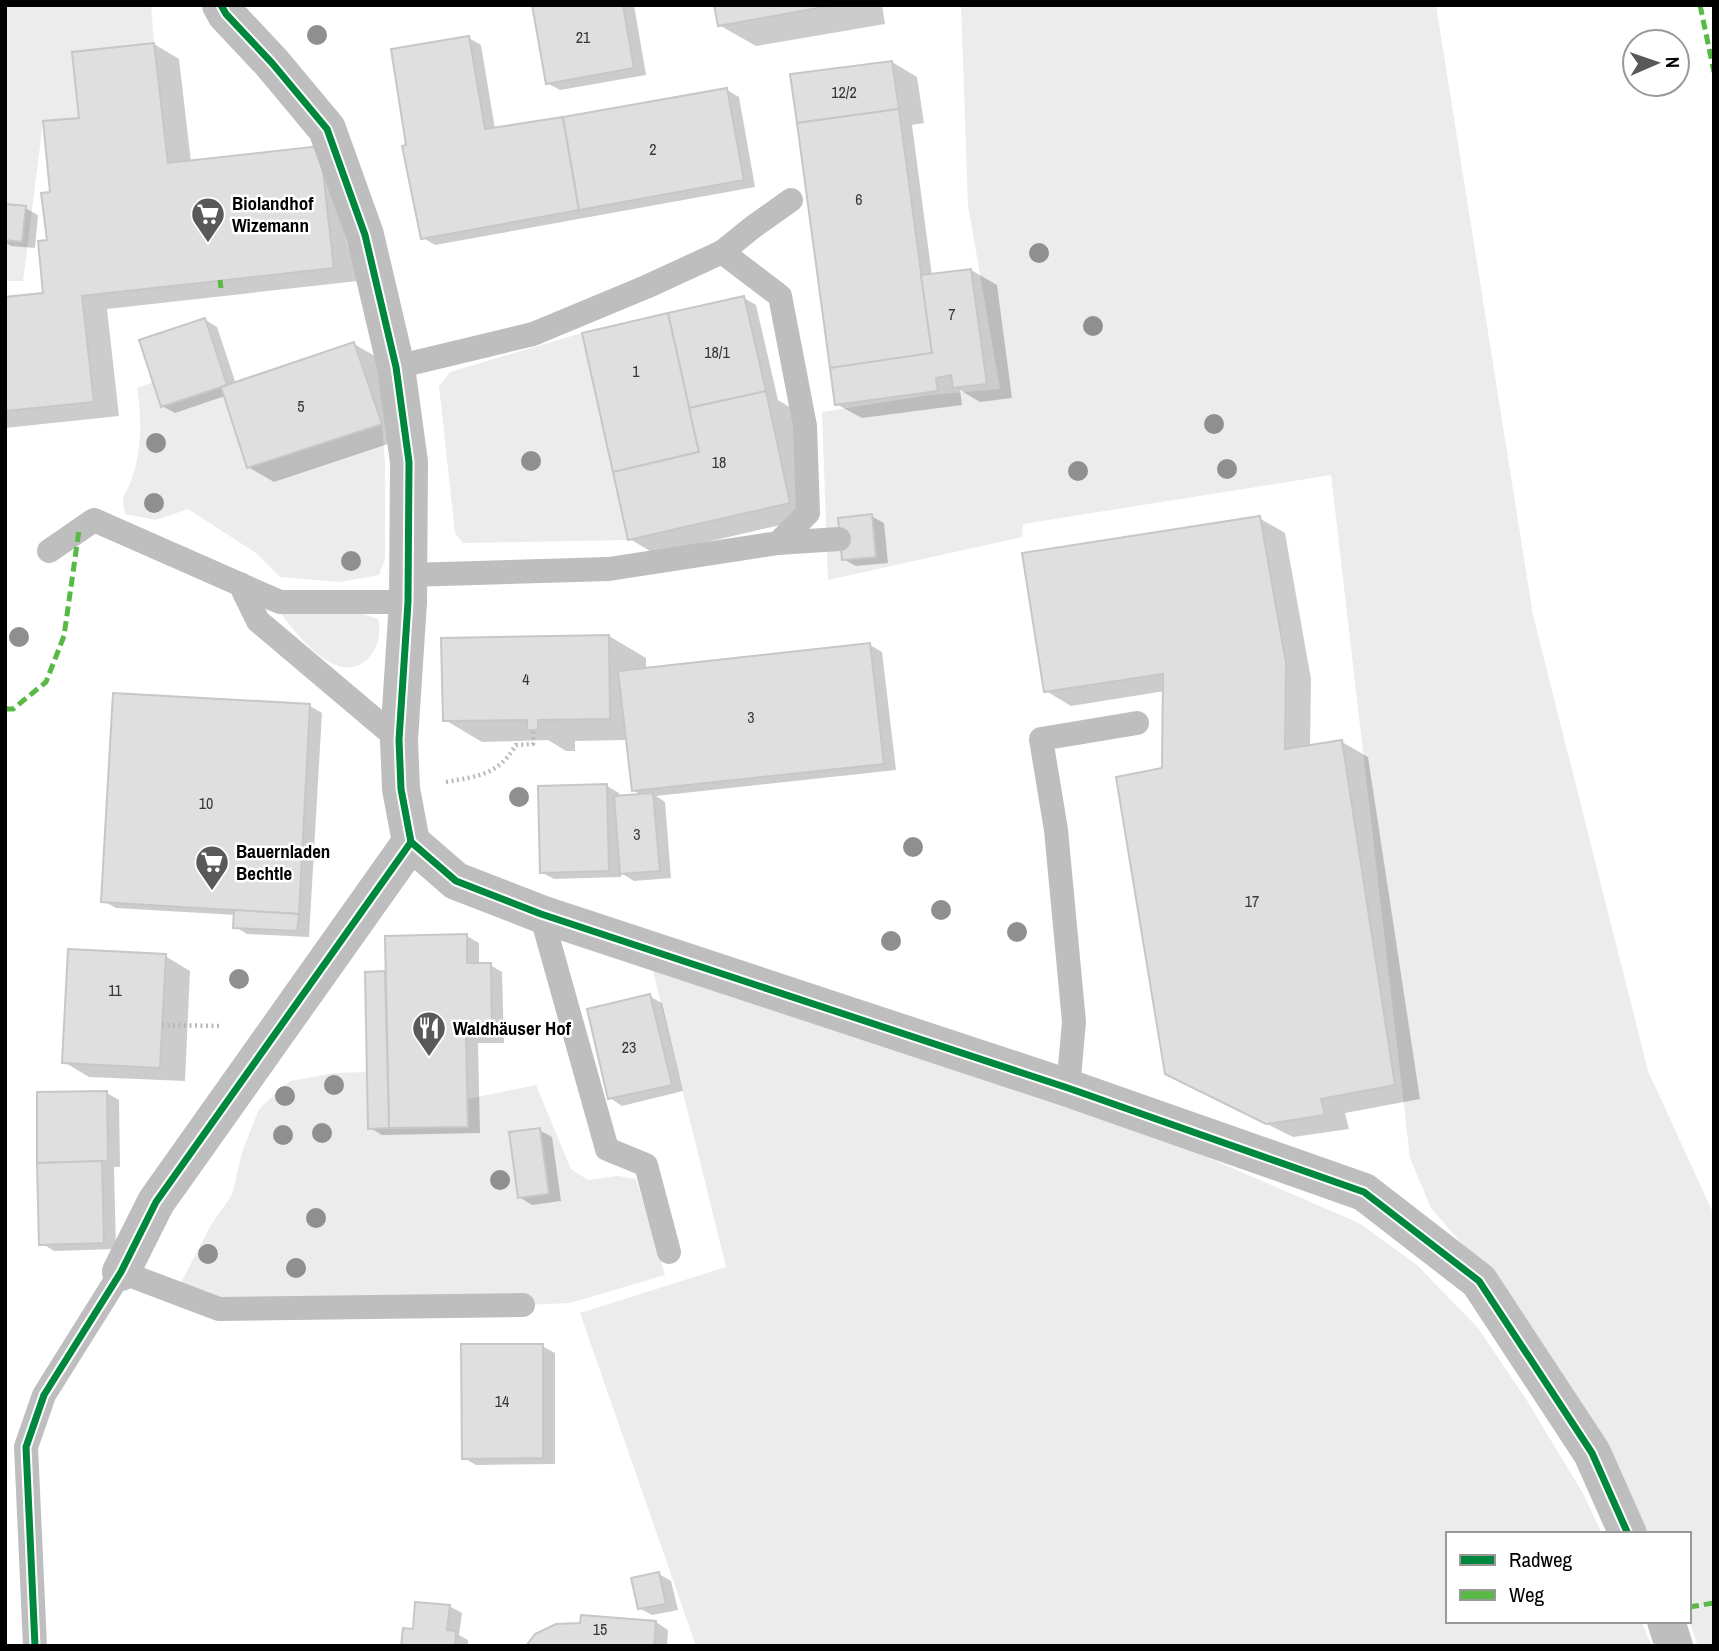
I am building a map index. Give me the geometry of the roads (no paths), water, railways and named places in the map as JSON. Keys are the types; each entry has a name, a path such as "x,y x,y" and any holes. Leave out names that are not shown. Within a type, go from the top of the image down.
{"street":[{"path":"221,5 327,129 365,235 396,367 409,462 408,588 399,740 401,789 411,842 456,881 541,914 1068,1088 1364,1192 1479,1280 1592,1453 1627,1532"},
{"path":"121,1272 156,1202 411,842"},
{"path":"1667,1623 1674,1646"}],"lane":[{"path":"396,367 533,334 646,287 722,252 791,200"},
{"path":"722,252 780,296 805,426 808,513 778,542"},
{"path":"50,551 94,520 280,602 608,569 778,542 839,539"},
{"path":"240,584 258,621 399,740"},
{"path":"1068,1088 1073,1021 1056,831 1041,739 1137,723"},
{"path":"541,914 607,1149 646,1165 669,1252"},
{"path":"35,1646 26,1447 44,1395 121,1272 219,1309 523,1306"}],"place":[{"name":"Biolandhof Wizemann","path":"208,244"},
{"name":"Bauernladen Bechtle","path":"212,892"},
{"name":"Waldhäuser Hof","path":"429,1058"}]}
